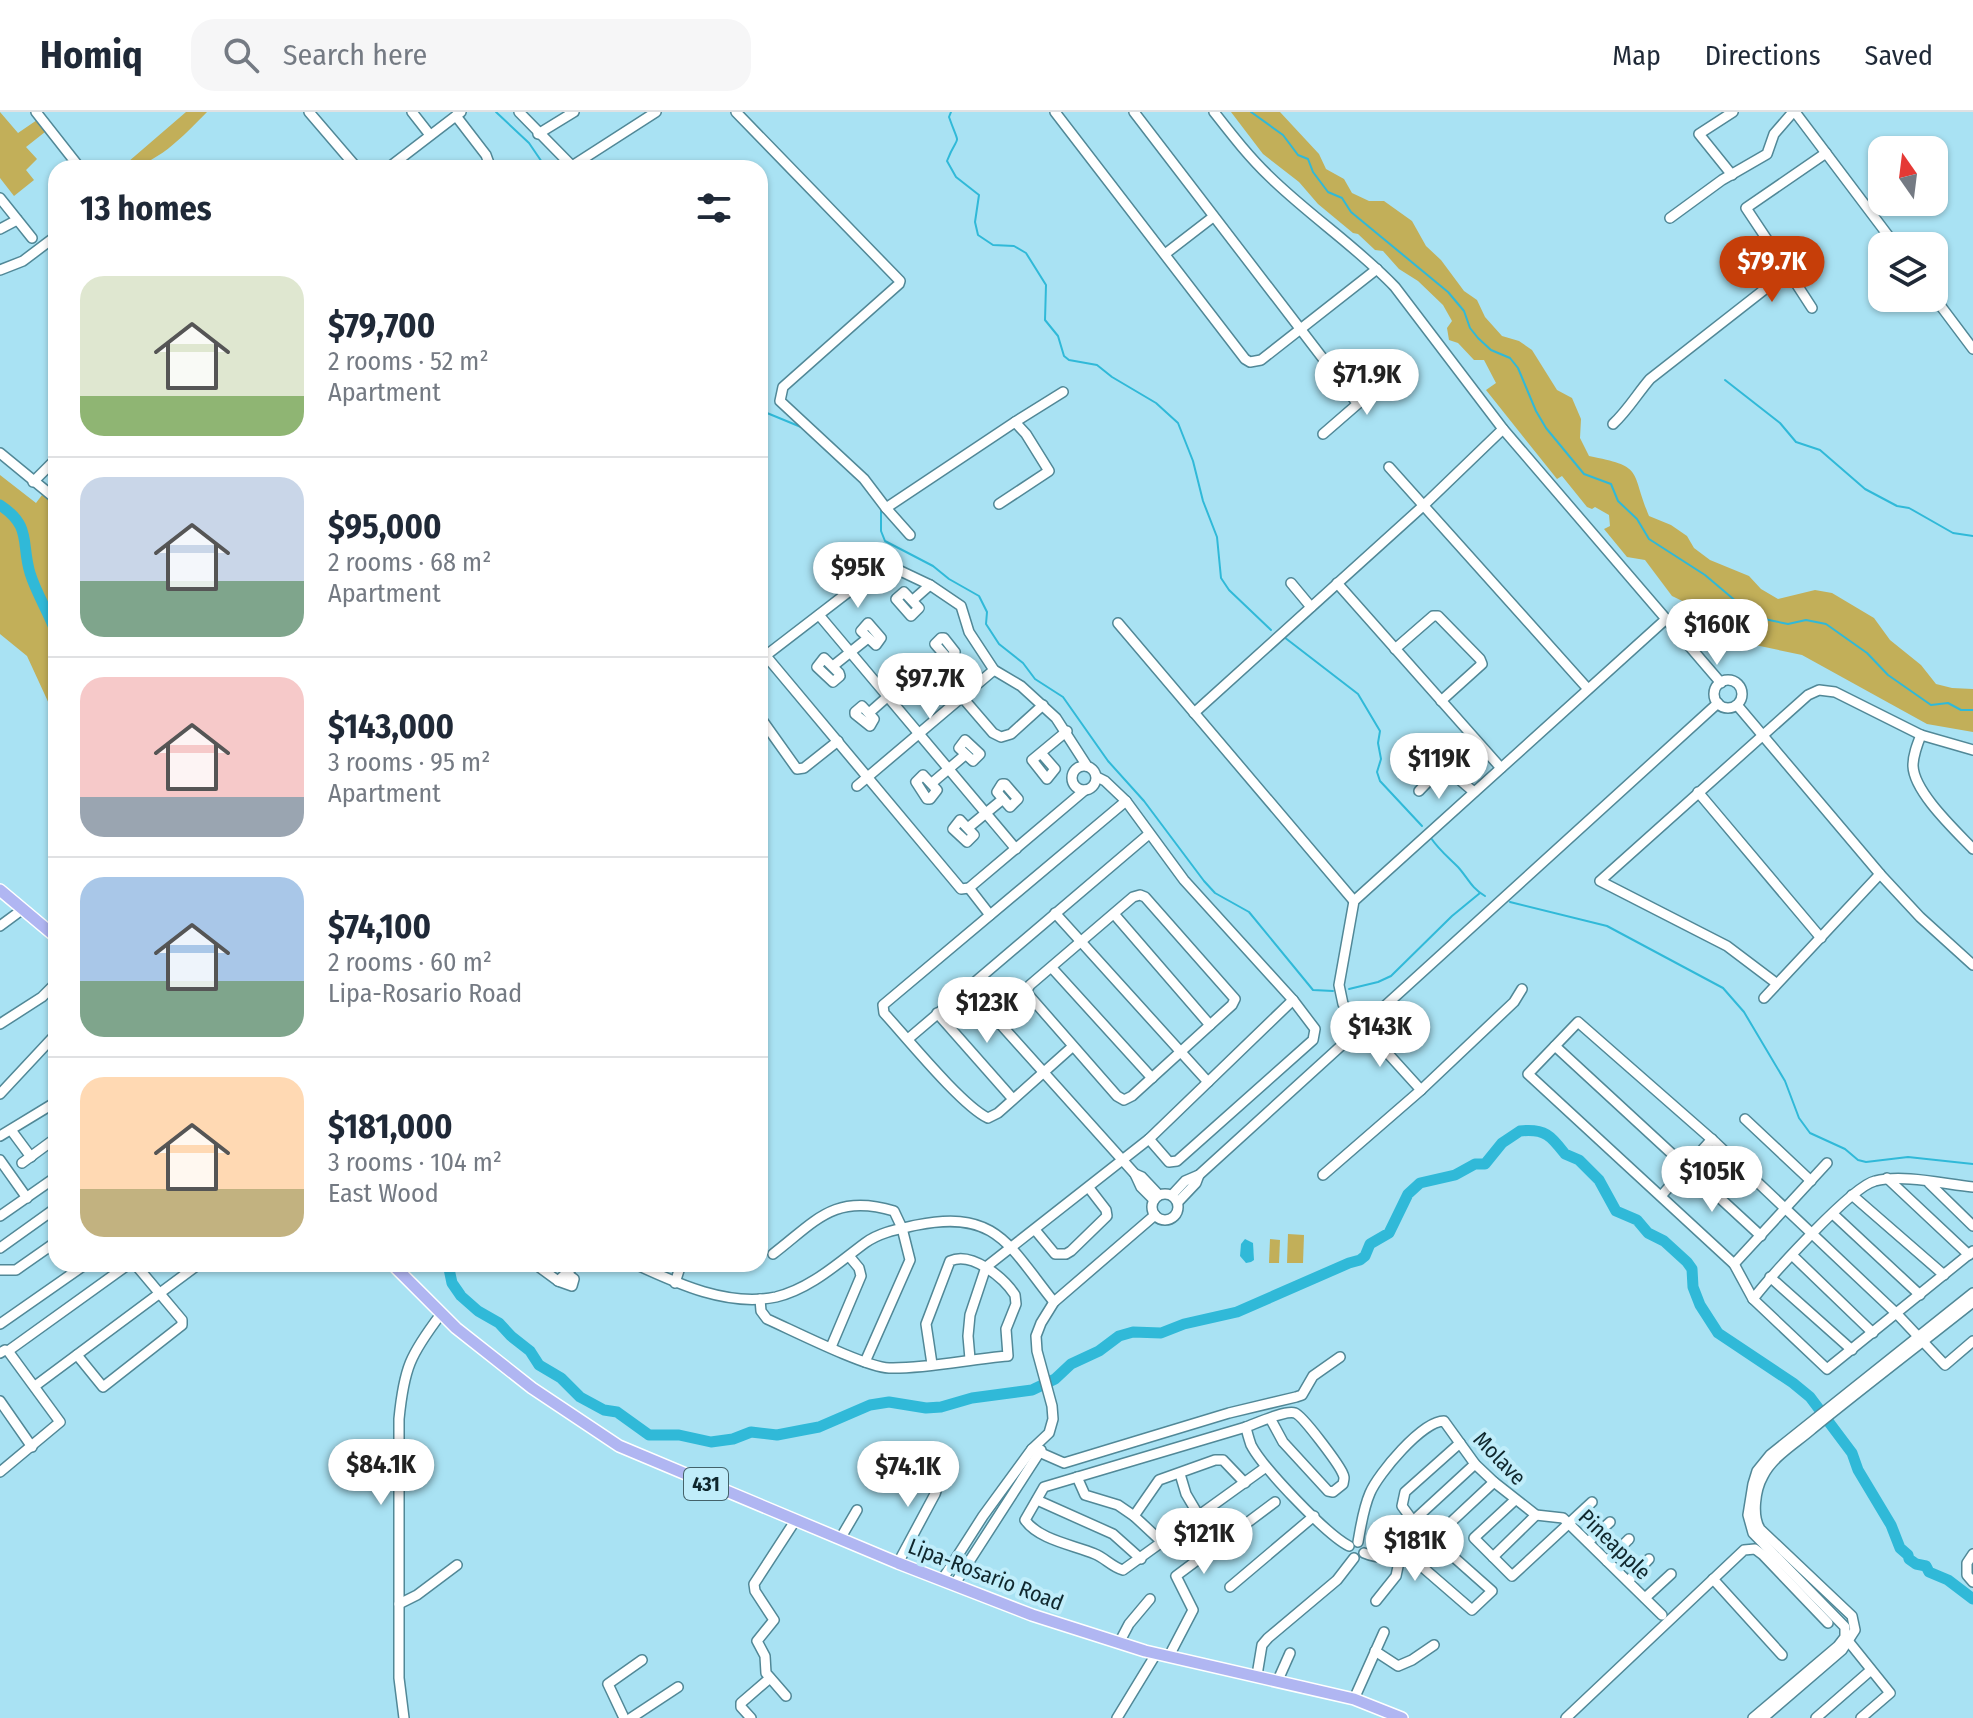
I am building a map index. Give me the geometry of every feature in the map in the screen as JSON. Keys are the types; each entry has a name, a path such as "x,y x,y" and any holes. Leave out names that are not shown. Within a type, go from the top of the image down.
{"main road":[{"path":"0,890 48,929"},
{"name":"Lipa-Rosario Road","path":"400,1272 441,1314 532,1388 619,1446 795,1521 1032,1615 1162,1655 1354,1699 1402,1718"}],"street":[{"path":"36,112 74,160"},
{"path":"309,112 350,160"},
{"path":"412,112 430,135"},
{"path":"519,112 565,160"},
{"path":"538,134 574,112"},
{"path":"583,160 656,112"},
{"path":"736,112 900,281 783,387 780,401 864,479 910,535"},
{"path":"1055,112 1250,362 1261,360 1377,269"},
{"path":"1134,112 1357,403"},
{"path":"1214,112 1240,146 1271,178 1377,269 1411,305 1503,429 1721,683"},
{"path":"1732,175 1699,134 1733,112"},
{"path":"1670,218 1767,154 1774,134 1794,112 1885,232"},
{"path":"398,160 454,115 488,160"},
{"path":"1812,308 1746,206 1826,153"},
{"path":"0,198 32,238"},
{"path":"1165,254 1213,217"},
{"path":"0,229 17,220"},
{"path":"0,270 23,261 48,242"},
{"path":"1613,424 1631,407 1650,379 1788,271"},
{"path":"1945,312 1973,349"},
{"path":"1323,434 1391,375"},
{"path":"886,508 1063,392"},
{"path":"999,504 1049,471 1015,422"},
{"path":"1194,713 1423,506 1503,429"},
{"path":"0,453 48,493"},
{"path":"33,482 48,467"},
{"path":"1389,467 1588,689"},
{"path":"768,664 838,741 958,887 969,888 1085,790 1092,788 1096,779 1094,770 1087,766 1067,731 1021,686 994,670 969,632 961,606 930,585 884,566 875,556"},
{"path":"768,654 884,566"},
{"path":"1291,583 1311,607"},
{"path":"1337,583 1501,768"},
{"path":"913,600 930,585"},
{"path":"819,615 1016,849"},
{"path":"1395,649 1433,616 1438,616 1480,659 1482,664 1441,701"},
{"path":"1421,1090 1343,1004 1340,995 1354,901 1665,620"},
{"path":"1118,623 1354,901"},
{"path":"951,645 969,632"},
{"path":"833,666 868,638"},
{"path":"857,786 994,670"},
{"path":"1734,682 1741,688 1742,697 1737,705 1725,708 1718,703 1715,690 1721,683 1734,682"},
{"path":"869,713 903,683"},
{"path":"1776,983 1727,946 1600,881 1808,695 1827,690 1921,735 1973,750"},
{"path":"962,697 993,733 1001,737 1011,734 1043,705"},
{"path":"1157,1198 1175,1199 1196,1183 1199,1175 1718,703"},
{"path":"1737,705 1880,874 1920,917 1973,965"},
{"path":"768,728 797,769 804,768 838,741"},
{"path":"1041,753 1067,731"},
{"path":"1921,735 1913,764 1914,777 1973,849"},
{"path":"932,783 965,755"},
{"path":"1085,790 1077,787 1072,776 1076,769 1087,766"},
{"path":"1419,791 1438,771 1447,769 1474,792"},
{"path":"1096,779 1125,804 1184,880 1293,1000 1315,1029 1313,1040 1177,1161 1169,1162 1149,1139"},
{"path":"1698,792 1821,938"},
{"path":"969,827 1003,799"},
{"path":"1072,1047 998,1113 988,1118 884,1013 884,1003 1125,804"},
{"path":"908,1039 1149,834"},
{"path":"1764,998 1880,874"},
{"path":"969,888 990,915"},
{"path":"1140,895 1235,999 1132,1096 1121,1099 1027,994 1030,985 1082,943 1133,897 1140,895"},
{"path":"0,926 23,909"},
{"path":"1055,913 1208,1082"},
{"path":"1114,914 1210,1025"},
{"path":"1052,968 1152,1078"},
{"path":"968,988 1123,1161 1142,1177 1157,1198"},
{"path":"1323,1175 1421,1090 1514,1002 1522,989"},
{"path":"0,1024 48,991"},
{"path":"970,1359 970,1315 986,1267 1036,1231 1149,1139 1293,1000"},
{"path":"937,1013 1012,1098"},
{"path":"1887,1178 1971,1253 1897,1314 1827,1369 1753,1299 1734,1264 1528,1074 1578,1022 1712,1139 1813,1234 1897,1314 1922,1338 1945,1365 1973,1341"},
{"path":"0,1094 48,1043"},
{"path":"1555,1046 1761,1236"},
{"path":"0,1136 48,1107"},
{"path":"1745,1119 1811,1181"},
{"path":"11,1130 27,1160 48,1144"},
{"path":"1661,1196 1712,1139"},
{"path":"0,1160 27,1198"},
{"path":"1734,1264 1827,1163"},
{"path":"1753,1299 1770,1277 1861,1186 1887,1178 1973,1187"},
{"path":"2,1211 48,1183"},
{"path":"1929,1183 1973,1226"},
{"path":"1036,1231 1055,1254 1071,1251 1107,1216 1106,1210 1089,1188"},
{"path":"1852,1195 1944,1275"},
{"path":"1157,1198 1152,1208 1162,1220 1173,1217 1178,1211 1175,1199"},
{"path":"773,1254 813,1221 835,1209 849,1206 890,1210 897,1215 910,1254 909,1266 865,1362"},
{"path":"0,1248 48,1214"},
{"path":"1833,1214 1920,1295"},
{"path":"942,1580 996,1500 1049,1433 1053,1419 1052,1406 1042,1375 1036,1336 1041,1323 1054,1302 1155,1215"},
{"path":"652,1272 675,1283 725,1297 760,1299 800,1288 868,1241 902,1228 940,1221 973,1222 995,1232 1054,1302"},
{"path":"0,1270 16,1270 48,1248"},
{"path":"1792,1255 1873,1333"},
{"path":"831,1347 861,1276 859,1268 849,1256"},
{"path":"760,1299 761,1311 767,1319 865,1362 887,1368 932,1364 970,1359 1008,1356 1006,1329 1016,1304 1015,1295 986,1267 960,1259 950,1261 926,1324 932,1364"},
{"path":"0,1324 75,1272"},
{"path":"1,1470 60,1422 35,1386 4,1352 118,1272"},
{"path":"77,1355 101,1387 183,1324 142,1272"},
{"path":"35,1386 189,1272"},
{"path":"546,1272 558,1281 569,1272"},
{"path":"675,1283 678,1272"},
{"path":"1770,1277 1852,1350"},
{"path":"1753,1718 1845,1637 1845,1627 1840,1620 1753,1533 1749,1524 1757,1471 1770,1455 1922,1338 1973,1293"},
{"path":"1922,1338 1973,1302"},
{"path":"404,1718 399,1678 397,1576 399,1419 403,1380 415,1347 441,1314"},
{"path":"1038,1448 1064,1463 1229,1413 1296,1397 1302,1395 1313,1376 1340,1357"},
{"path":"0,1401 32,1447"},
{"path":"1266,1467 1141,1559 1120,1570 1099,1555 1069,1545 1030,1526 1025,1517 1044,1487 1246,1427 1270,1418 1289,1413 1297,1414 1343,1473 1343,1484 1333,1492 1328,1491 1296,1460 1276,1433 1270,1418"},
{"name":"Molave","path":"1354,1544 1368,1499 1383,1472 1430,1425 1444,1421 1475,1464 1536,1515"},
{"path":"1763,1718 1849,1642 1855,1630 1852,1616 1755,1522 1763,1474 1817,1421"},
{"path":"1246,1427 1251,1444 1266,1467 1314,1516 1354,1544 1363,1546 1337,1580 1262,1645 1257,1675"},
{"path":"1359,1555 1412,1561 1472,1610 1492,1591 1413,1521 1402,1506 1405,1492 1460,1443"},
{"path":"954,1585 1038,1448"},
{"path":"1134,1516 1159,1480 1220,1459 1245,1483"},
{"path":"1376,1601 1396,1576 1405,1533 1413,1521 1475,1464"},
{"path":"898,1563 935,1494 944,1468"},
{"path":"1180,1474 1186,1494 1199,1516"},
{"path":"1077,1477 1085,1495 1118,1505 1162,1542"},
{"path":"1433,1539 1494,1482"},
{"path":"996,1500 1005,1506"},
{"path":"1037,1500 1113,1534 1128,1544 1141,1559"},
{"path":"1515,1500 1474,1538 1512,1576 1592,1502"},
{"path":"1117,1718 1193,1610 1176,1576 1275,1502"},
{"path":"840,1539 857,1510"},
{"path":"1493,1557 1536,1515"},
{"name":"Pineapple","path":"1536,1515 1556,1516 1570,1525 1662,1615"},
{"path":"1230,1587 1314,1516"},
{"path":"786,1696 766,1673 765,1656 757,1641 774,1620 755,1591 754,1584 795,1521"},
{"path":"1588,1542 1610,1522"},
{"path":"1607,1561 1629,1539"},
{"path":"1566,1718 1744,1550 1755,1549 1828,1623"},
{"path":"1973,1554 1967,1563 1967,1575 1973,1582"},
{"path":"1628,1581 1649,1559"},
{"path":"399,1604 417,1595 457,1565"},
{"path":"1645,1598 1671,1574"},
{"path":"1713,1579 1782,1655"},
{"path":"1119,1643 1129,1624 1150,1599"},
{"path":"1354,1699 1384,1632"},
{"path":"1849,1642 1890,1693 1861,1718"},
{"path":"1375,1651 1398,1666 1434,1645"},
{"path":"1278,1680 1290,1653"},
{"path":"624,1718 608,1684 642,1660"},
{"path":"1816,1718 1871,1670"},
{"path":"751,1718 741,1703 770,1678"},
{"path":"631,1718 678,1687"}],"shaded area":[{"path":"0,112 18,133 37,120 45,132 26,147 37,159 26,170 34,180 14,196 0,178"},
{"path":"186,112 207,112 179,140 157,156 150,160 130,160"},
{"path":"1231,112 1280,112 1319,154 1326,169 1344,179 1352,193 1369,201 1384,201 1412,221 1426,246 1441,260 1464,291 1477,300 1485,317 1502,336 1519,341 1532,350 1557,390 1572,398 1581,419 1580,438 1589,456 1619,464 1633,473 1649,516 1671,525 1687,536 1694,548 1710,560 1749,576 1761,589 1778,599 1815,590 1832,593 1874,618 1890,640 1921,665 1936,684 1973,689 1973,732 1927,724 1802,655 1741,642 1723,652 1706,644 1698,631 1711,624 1701,610 1672,596 1645,560 1627,557 1604,529 1610,526 1609,515 1595,507 1587,507 1562,476 1557,479 1486,390 1496,383 1484,360 1474,360 1458,343 1449,340 1447,328 1452,321 1443,305 1418,281 1399,269 1383,251 1375,250 1318,204 1299,182 1263,154"},
{"path":"0,475 36,503 42,495 48,499 48,702 27,656 0,634"},
{"path":"1288,1234 1304,1235 1303,1263 1287,1263"},
{"path":"1270,1239 1280,1240 1279,1263 1269,1263"}],"water":[{"path":"1245,1239 1253,1243 1254,1260 1246,1263 1240,1256 1241,1244"}],"waterway":[{"path":"496,112 529,143 541,160"},
{"path":"951,112 949,117 957,140 947,161 956,177 979,195 975,222 978,235 993,245 1014,246 1026,253 1046,285 1045,320 1058,336 1064,356 1069,360 1097,365 1156,403 1178,423 1217,537 1221,578 1229,590 1271,630"},
{"path":"1251,112 1283,135 1298,155 1308,159 1313,172 1328,192 1342,198 1351,212 1448,292 1464,311 1470,328 1478,338 1491,350 1510,358 1518,368 1546,428 1584,474 1611,484 1618,501 1637,519 1649,539 1705,575 1744,608 1764,619 1788,624 1806,620 1826,624 1867,653 1888,675 1931,705 1948,703 1961,710 1973,710"},
{"path":"1725,380 1780,423 1796,442 1820,450 1865,489 1897,506 1909,508 1953,533 1973,536"},
{"path":"768,413 801,427"},
{"path":"0,505 17,520 21,528 30,573 48,615"},
{"path":"881,507 881,531 885,541 933,566 979,596 987,612 986,624 999,644 1023,663 1035,679 1063,697 1108,761 1144,801 1204,881 1215,893 1249,912 1313,990 1333,991"},
{"path":"1284,637 1358,694 1380,731 1378,743 1381,759 1377,772 1380,781 1422,826"},
{"path":"1431,838 1485,896"},
{"path":"1349,989 1391,976 1480,893"},
{"path":"1510,902 1607,926 1723,988 1744,1012 1785,1081 1799,1118 1810,1133 1866,1162 1908,1157 1973,1164"},
{"path":"450,1272 452,1283 461,1296 499,1323 530,1351 539,1365 561,1378 580,1397 604,1410 617,1412 649,1435 679,1435 711,1442 733,1439 751,1432 777,1435 819,1427 870,1405 889,1402 926,1408 941,1407 972,1398 1032,1390 1055,1379 1071,1364 1099,1351 1119,1336 1133,1332 1161,1333 1184,1324 1237,1312 1360,1260 1370,1244 1389,1233 1408,1194 1420,1183 1455,1175 1475,1164 1485,1164 1502,1143 1520,1131 1542,1132 1552,1138 1565,1154 1579,1160 1599,1180 1616,1211 1637,1220 1648,1233 1664,1241 1687,1262 1692,1269 1693,1287 1700,1305 1718,1333 1810,1397 1852,1453 1858,1470 1909,1559 1926,1566 1929,1572 1948,1580 1973,1599"}]}
